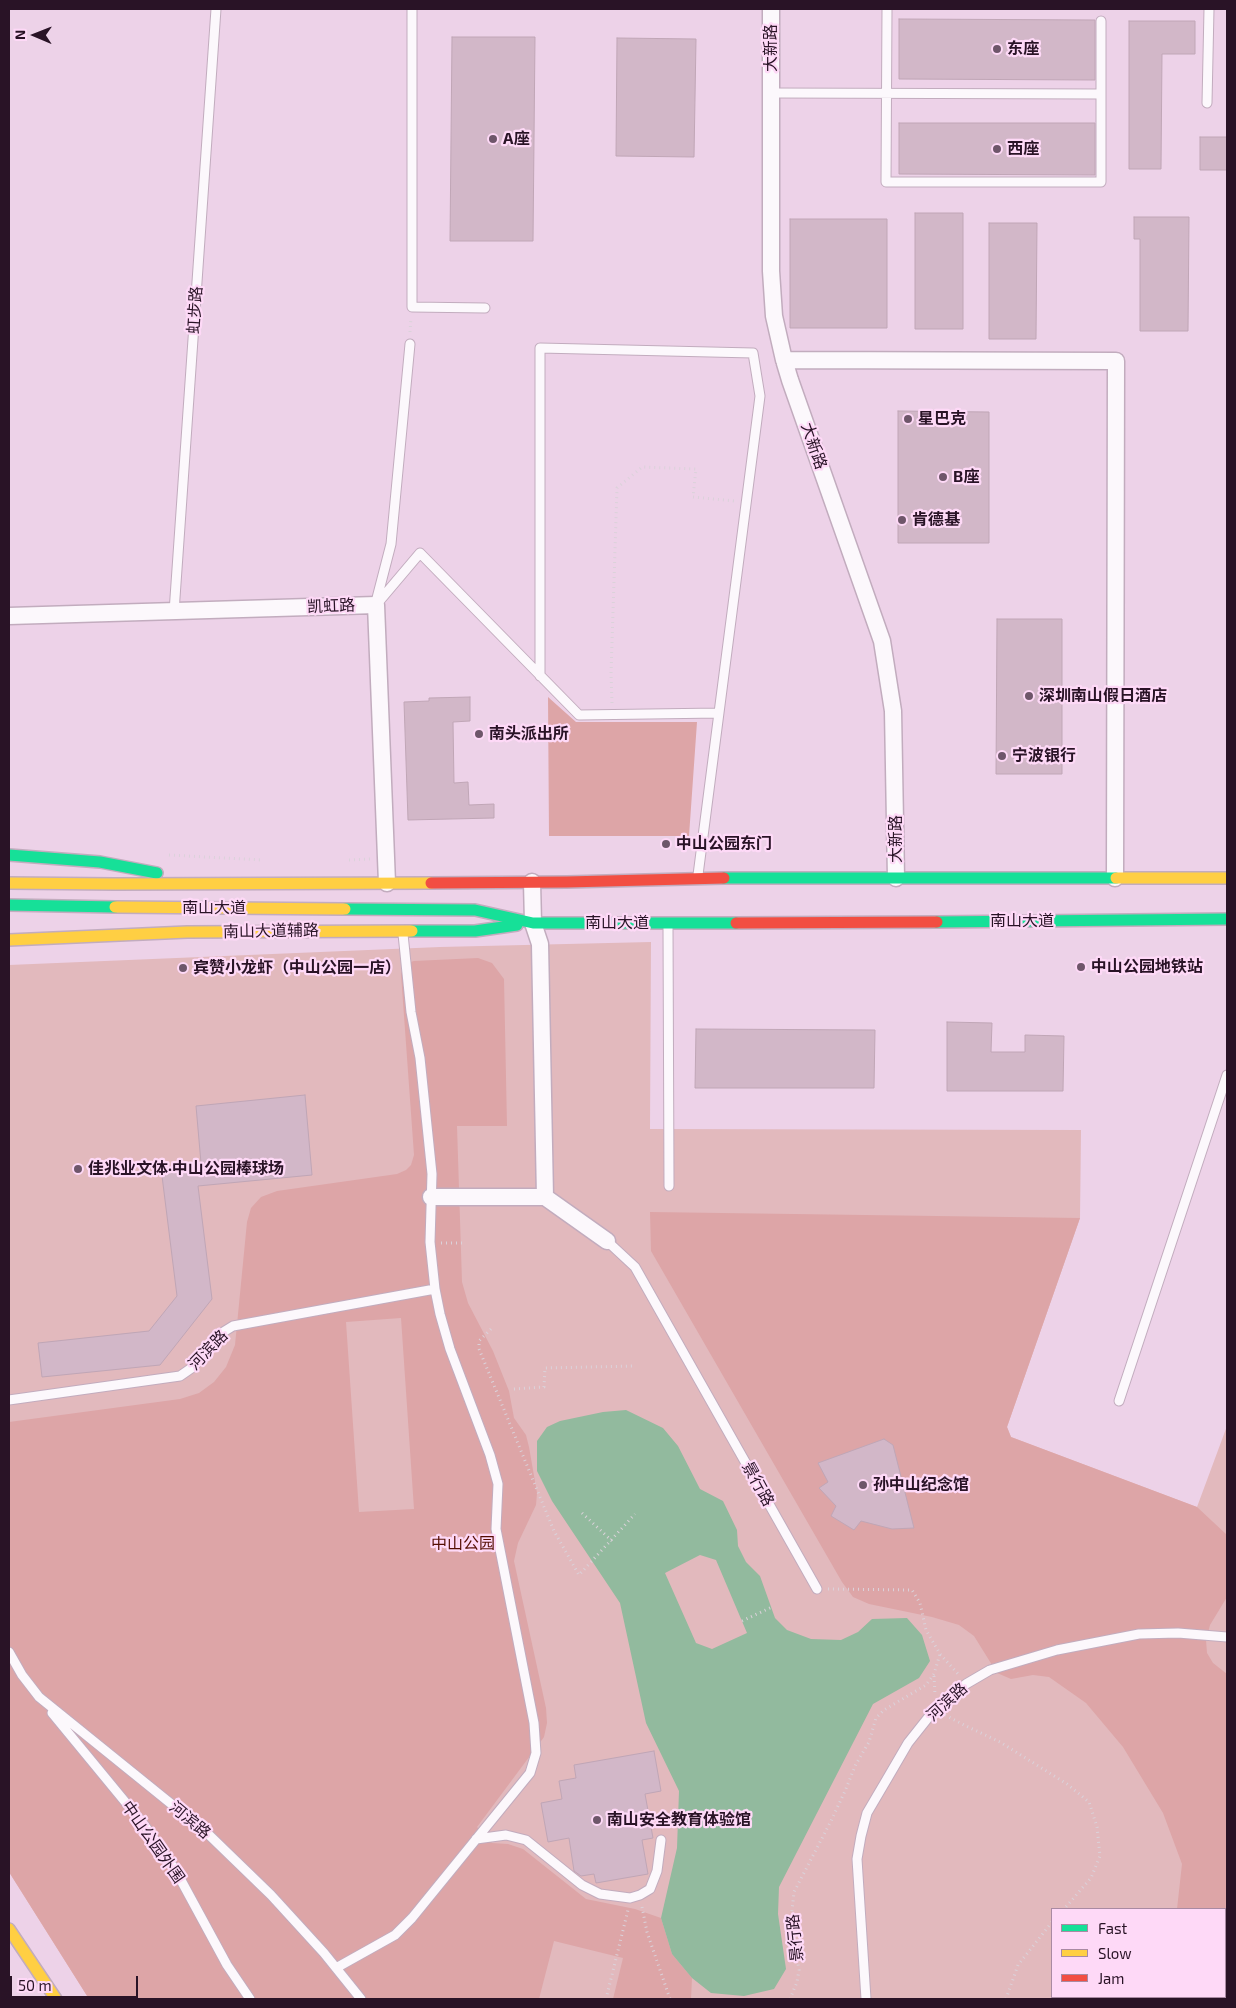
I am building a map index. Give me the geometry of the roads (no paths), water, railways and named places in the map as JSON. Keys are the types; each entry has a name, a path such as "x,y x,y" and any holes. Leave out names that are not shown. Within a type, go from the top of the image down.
{"main road":[{"path":"9,855 100,862 214,896"},
{"name":"南山大道","path":"9,905 115,907 214,896 387,883 697,878 1227,878"},
{"name":"南山大道","path":"9,883 115,884 214,896 475,910 533,923 668,924 1227,919"},
{"name":"南山大道辅路","path":"9,940 187,932 475,931 533,923"},
{"path":"9,1929 56,1999"}],"street":[{"name":"大新路","path":"771,9 771,278 774,316 784,360 882,641 893,711 896,878"},
{"path":"784,360 1116,361 1115,878"},
{"name":"凯虹路","path":"9,616 376,605 387,883"},
{"path":"532,882 533,923 540,944 545,1197"},
{"path":"431,1197 545,1197 607,1242"}],"lane":[{"name":"虹步路","path":"174,612 216,9"},
{"path":"412,9 412,307 486,308"},
{"path":"887,9 886,182 1101,182 1101,21"},
{"path":"1207,102 1209,9"},
{"path":"771,93 1101,94"},
{"path":"376,605 391,544 410,344"},
{"path":"540,676 540,348 753,353 760,396 697,878"},
{"path":"376,605 420,553 579,715 719,712"},
{"path":"668,924 669,1186"},
{"path":"336,1968 395,1936 412,1918 530,1773 536,1753 534,1723 496,1529 498,1484 490,1455 450,1349 435,1289 430,1242 432,1174 420,1058 411,1012 403,931"},
{"path":"1119,1401 1227,1075"},
{"name":"景行路","path":"607,1242 635,1267 817,1589"},
{"name":"河滨路","path":"9,1400 180,1376 194,1368 220,1334 233,1326 435,1289"},
{"name":"河滨路","path":"866,1999 857,1859 861,1836 867,1813 908,1743 935,1709 966,1684 990,1670 1022,1658 1139,1634 1178,1633 1227,1637"},
{"name":"河滨路","path":"9,1652 22,1675 39,1697 206,1832 271,1895 361,1999"},
{"name":"中山公园外围","path":"39,1697 145,1826 176,1871 227,1965 250,1999"},
{"path":"476,1839 506,1835 526,1840 582,1885 600,1894 630,1898 640,1896 650,1889 657,1871 661,1840"}],"place":[{"name":"东座","path":"997,49"},
{"name":"A座","path":"493,139"},
{"name":"西座","path":"997,149"},
{"name":"星巴克","path":"908,419"},
{"name":"B座","path":"943,477"},
{"name":"肯德基","path":"902,520"},
{"name":"深圳南山假日酒店","path":"1029,696"},
{"name":"南头派出所","path":"479,734"},
{"name":"宁波银行","path":"1002,756"},
{"name":"中山公园东门","path":"666,844"},
{"name":"中山公园地铁站","path":"1081,967"},
{"name":"宾赞小龙虾（中山公园一店）","path":"183,968"},
{"name":"佳兆业文体·中山公园棒球场","path":"78,1169"},
{"name":"孙中山纪念馆","path":"863,1485"},
{"name":"南山安全教育体验馆","path":"597,1820"}],"park label":[{"name":"中山公园","path":"463,1544"}]}
